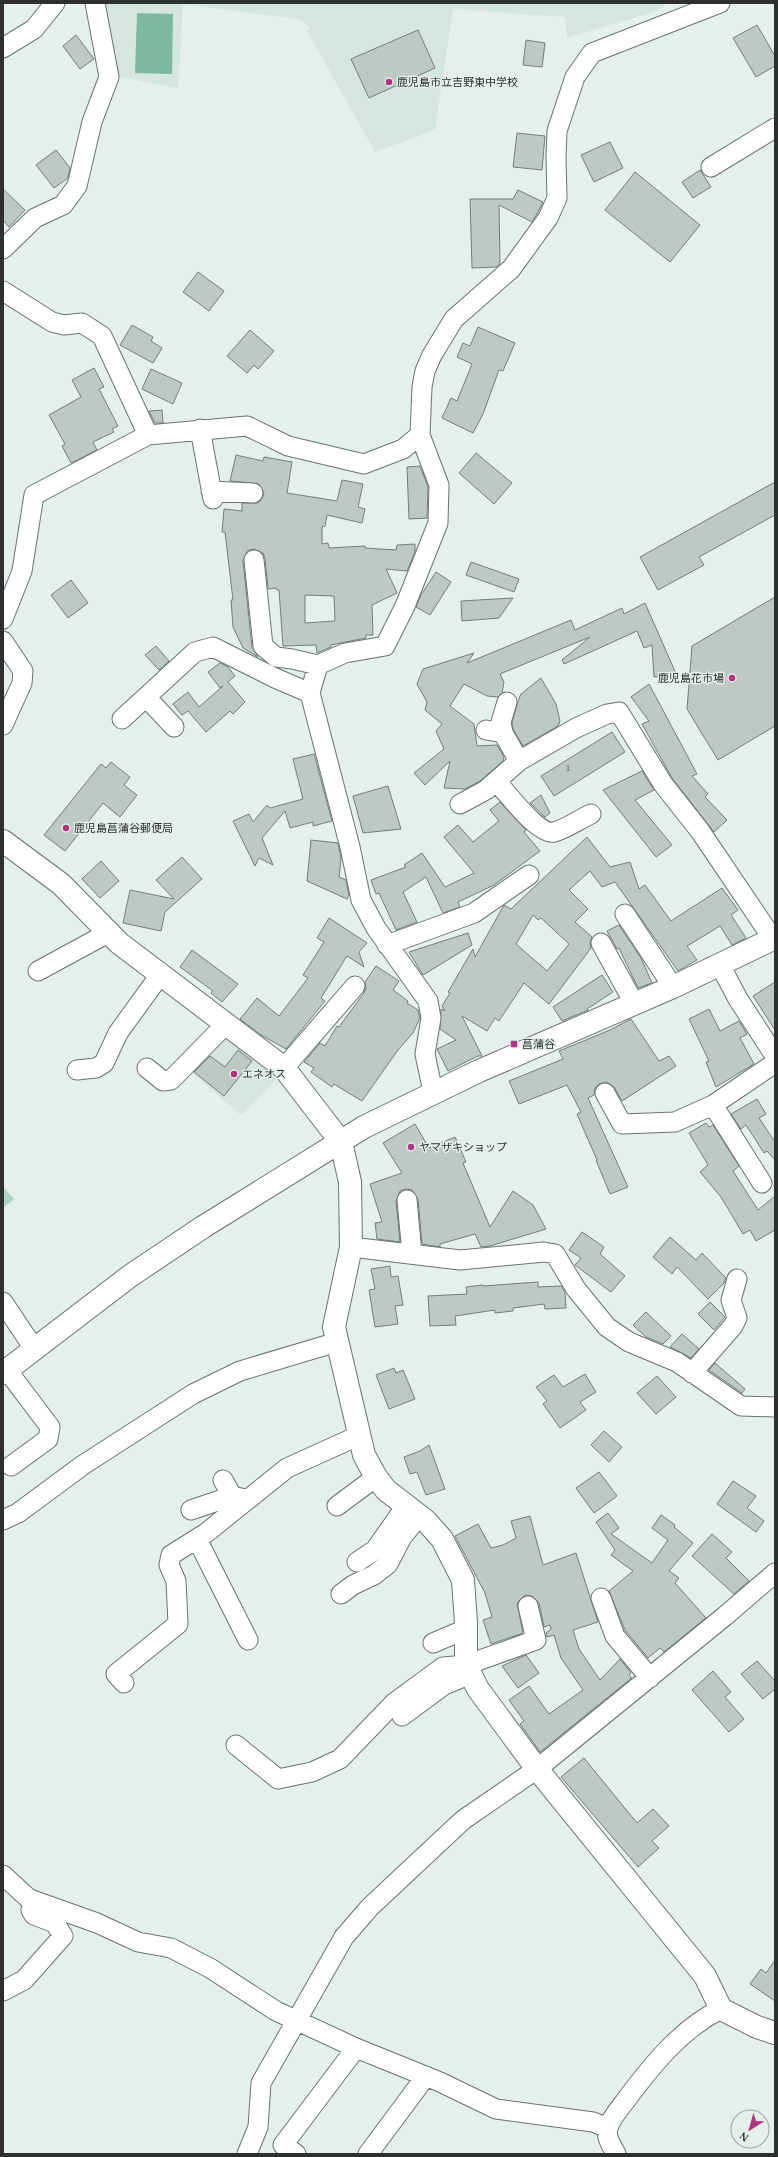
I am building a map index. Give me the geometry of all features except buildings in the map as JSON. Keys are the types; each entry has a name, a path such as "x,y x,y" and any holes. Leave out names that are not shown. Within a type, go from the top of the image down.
{"street":[{"path":"3,48 34,28 55,3"},
{"path":"3,249 35,218 63,205 77,186 92,122 109,77 95,3"},
{"path":"254,560 263,646 276,657 318,665 345,653 385,646 405,606 438,523 439,485 420,435 422,387 425,371 432,355 454,319 511,269 548,218 558,198 556,157 557,131 575,76 592,53 689,9 720,3"},
{"path":"710,167 775,128"},
{"path":"3,291 52,322 64,325 82,323 102,336 148,435"},
{"path":"3,618 22,571 34,495 148,435 200,429 247,426 288,446 364,464 403,449 420,435"},
{"path":"200,429 212,495 253,493"},
{"path":"3,641 22,670 22,683 3,725"},
{"path":"122,719 195,652 213,647 275,678 310,693"},
{"path":"318,665 310,693 350,847 361,900 387,945 428,1001 431,1018 425,1054 433,1092"},
{"path":"146,697 174,727"},
{"path":"507,702 501,722 494,732 519,761"},
{"path":"11,1466 48,1439 50,1428 5,1372 130,1276 203,1226 364,1127 433,1092 541,1042 673,987 774,938 700,831 663,784 619,712 607,714 576,728 519,761 486,790 460,804"},
{"path":"496,781 529,818 545,831 554,832 591,814"},
{"path":"3,841 61,884 119,943 284,1068 341,1142 350,1182 352,1208 351,1247 334,1327 364,1455 376,1477 386,1490 413,1511 442,1539 463,1580 469,1669 478,1689 537,1769 705,1976 722,2009 757,2027 775,2033"},
{"path":"387,945 474,914 529,874"},
{"path":"625,914 673,987"},
{"path":"38,971 108,933"},
{"path":"602,943 634,1003"},
{"path":"720,965 738,999 775,1056"},
{"path":"78,1070 96,1068 104,1063 118,1033 160,974"},
{"path":"284,1068 355,986"},
{"path":"147,1068 163,1081 171,1080 226,1024"},
{"path":"605,1093 622,1124 675,1122 712,1105 775,1063"},
{"path":"712,1105 762,1183"},
{"path":"407,1200 412,1254"},
{"path":"351,1247 460,1260 544,1252 555,1254 576,1289 607,1327 629,1342 677,1362 741,1406 775,1406"},
{"path":"692,1372 733,1326 737,1318 731,1300 737,1279"},
{"path":"3,1302 35,1350"},
{"path":"3,1520 18,1512 83,1466 193,1394 240,1371 337,1342"},
{"path":"124,1683 116,1674 178,1624 176,1581 169,1566 171,1555 197,1539 240,1498 287,1468 360,1435"},
{"path":"337,1506 376,1477"},
{"path":"223,1480 240,1498"},
{"path":"191,1510 240,1498"},
{"path":"357,1562 375,1550 413,1511"},
{"path":"341,1594 352,1585 374,1575 388,1564 413,1511"},
{"path":"197,1539 248,1640"},
{"path":"247,2154 258,2127 261,2083 344,1937 370,1907 463,1820 537,1769 650,1678 775,1573"},
{"path":"601,1598 615,1636 650,1678"},
{"path":"402,1716 444,1685 469,1669 538,1647 528,1606"},
{"path":"432,1643 466,1629"},
{"path":"236,1745 278,1779 312,1772 340,1759 394,1703 442,1667 469,1669"},
{"path":"3,1875 28,1898 97,1923 138,1942 171,1948 210,1968 276,2011 356,2048 426,2076 496,2109 593,2122 608,2128"},
{"path":"3,1991 24,1980 63,1936 55,1923 34,1915 31,1910 35,1901"},
{"path":"616,2154 608,2138 608,2128 617,2112 641,2079 670,2047 705,2017 722,2009"},
{"path":"296,2154 283,2145 356,2048"},
{"path":"368,2154 426,2076"}],"shaded area":[{"name":"鹿児島市立吉野東中学校","path":"105,3 665,3 664,6 653,12 567,38 565,17 453,9 435,130 375,152 306,29 312,30 299,19 183,4 178,88 116,76"},
{"path":"137,13 173,14 172,74 135,73"},
{"name":"エネオス","path":"223,1034 279,1077 241,1115 188,1070"},
{"path":"3,1187 14,1199 3,1208"}],"place":[{"name":"鹿児島市立吉野東中学校","path":"389,82"},
{"name":"鹿児島花市場","path":"732,678"},
{"name":"鹿児島菖蒲谷郵便局","path":"66,828"},
{"name":"菖蒲谷","path":"514,1044"},
{"name":"エネオス","path":"234,1074"},
{"name":"ヤマザキショップ","path":"411,1147"}]}
